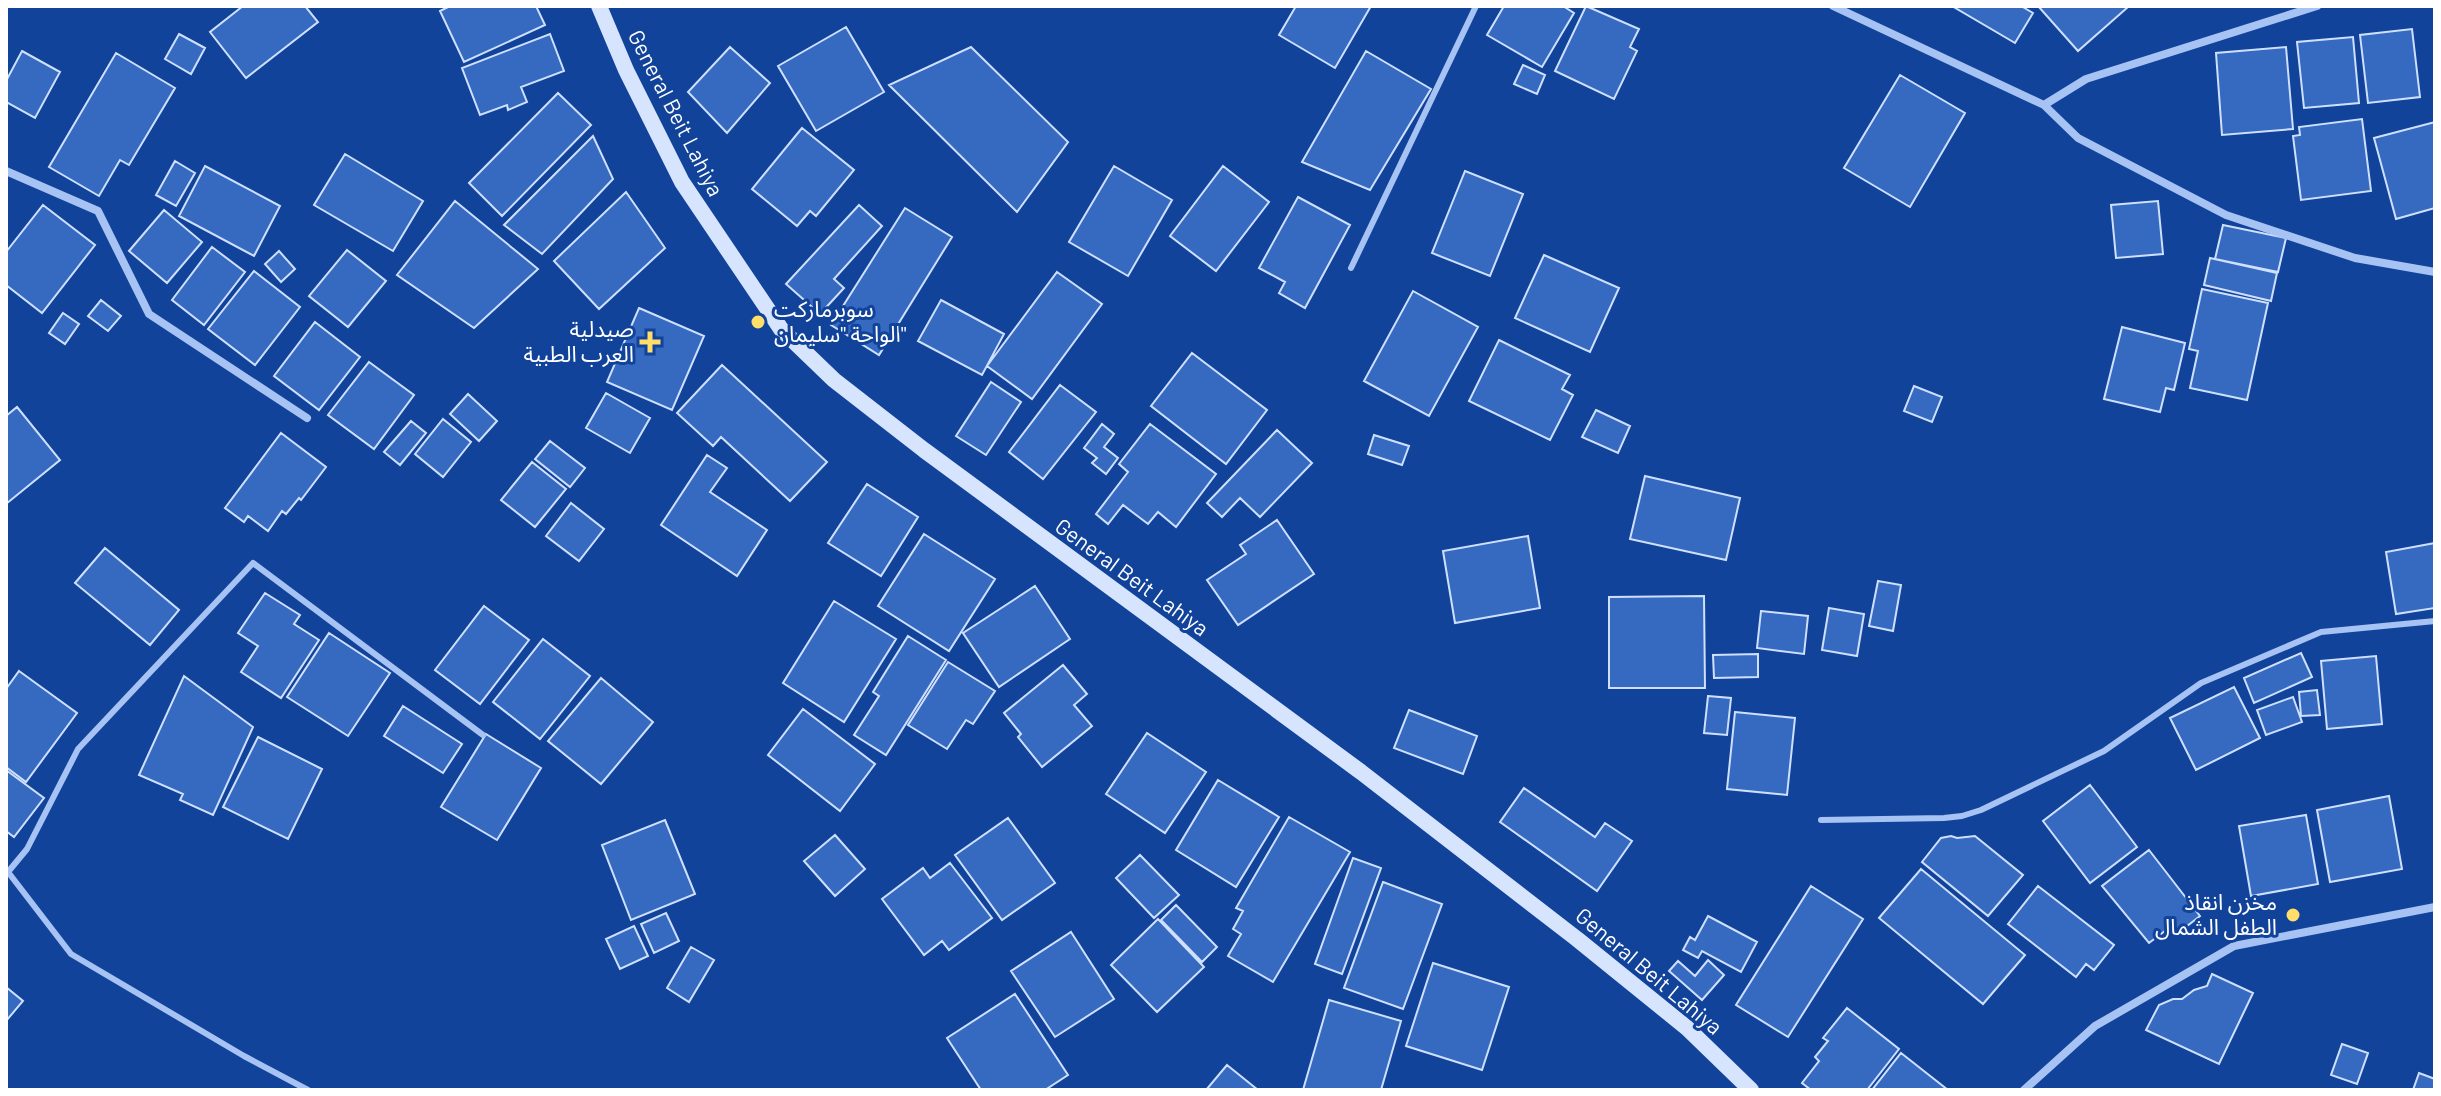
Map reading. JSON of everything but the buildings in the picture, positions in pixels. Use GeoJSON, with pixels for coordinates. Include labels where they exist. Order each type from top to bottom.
{"type":"FeatureCollection","features":[{"type":"Feature","properties":{"kind":"main road","name":"General Beit Lahiya"},"geometry":{"type":"LineString","coordinates":[[599,6],[626,70],[682,182],[781,329],[834,380],[936,460],[1361,772],[1577,939],[1687,1028],[1751,1090]]}},
{"type":"Feature","properties":{"kind":"street"},"geometry":{"type":"LineString","coordinates":[[1833,6],[2044,105],[2078,138],[2226,215],[2355,258],[2435,272]]}},
{"type":"Feature","properties":{"kind":"street"},"geometry":{"type":"LineString","coordinates":[[2044,105],[2086,79],[2317,6]]}},
{"type":"Feature","properties":{"kind":"street"},"geometry":{"type":"LineString","coordinates":[[6,171],[98,211],[149,314],[307,418]]}},
{"type":"Feature","properties":{"kind":"street"},"geometry":{"type":"LineString","coordinates":[[2024,1090],[2095,1026],[2234,946],[2435,907]]}},
{"type":"Feature","properties":{"kind":"lane"},"geometry":{"type":"LineString","coordinates":[[1351,268],[1476,6]]}},
{"type":"Feature","properties":{"kind":"lane"},"geometry":{"type":"LineString","coordinates":[[308,1090],[71,954],[7,871],[27,849],[78,749],[253,563],[483,735]]}},
{"type":"Feature","properties":{"kind":"lane"},"geometry":{"type":"LineString","coordinates":[[1821,820],[1962,816],[2104,751],[2201,683],[2321,632],[2435,621]]}},
{"type":"Feature","properties":{"kind":"place","name":"سوبرماركت الواحة \"سليمان\""},"geometry":{"type":"Point","coordinates":[758,322]}},
{"type":"Feature","properties":{"kind":"place","name":"صيدلية العرب الطبية"},"geometry":{"type":"Point","coordinates":[650,342]}},
{"type":"Feature","properties":{"kind":"place","name":"مخزن انقاذ الطفل الشمال"},"geometry":{"type":"Point","coordinates":[2293,915]}}]}
